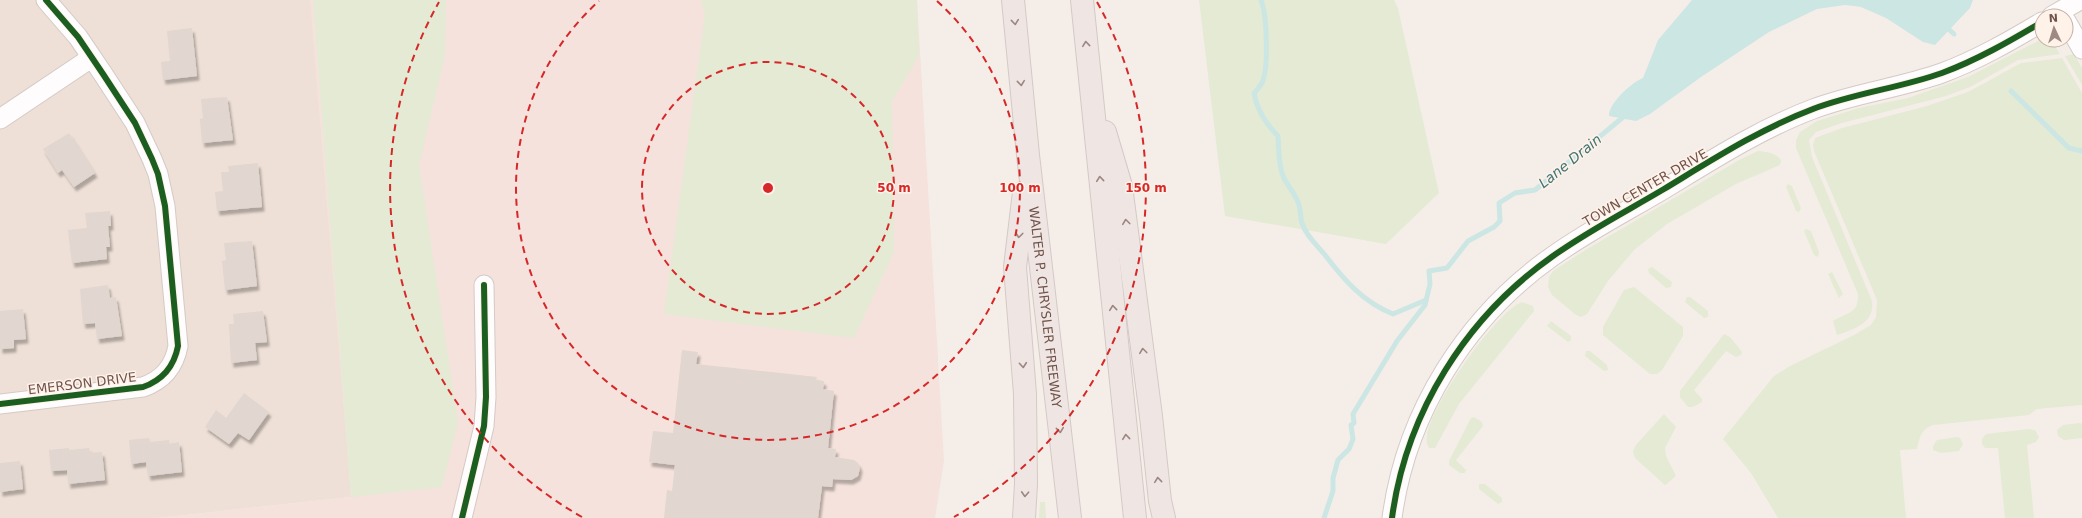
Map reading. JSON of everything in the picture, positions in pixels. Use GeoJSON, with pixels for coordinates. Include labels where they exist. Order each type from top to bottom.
{"type":"FeatureCollection","features":[{"type":"Feature","properties":{"kind":"highway","name":"WALTER P. CHRYSLER FREEWAY"},"geometry":{"type":"LineString","coordinates":[[1013,0],[1028,155],[1070,518]]}},
{"type":"Feature","properties":{"kind":"highway"},"geometry":{"type":"LineString","coordinates":[[1082,0],[1135,518]]}},
{"type":"Feature","properties":{"kind":"highway"},"geometry":{"type":"LineString","coordinates":[[1090,83],[1121,186],[1151,416],[1160,501],[1164,518]]}},
{"type":"Feature","properties":{"kind":"highway"},"geometry":{"type":"LineString","coordinates":[[1024,518],[1026,484],[1025,394],[1015,267],[1028,155]]}},
{"type":"Feature","properties":{"kind":"street","name":"EMERSON DRIVE"},"geometry":{"type":"LineString","coordinates":[[0,404],[143,387],[155,383],[171,368],[176,358],[178,346],[165,206],[156,169],[135,123],[78,37],[46,0]]}},
{"type":"Feature","properties":{"kind":"street"},"geometry":{"type":"LineString","coordinates":[[2067,8],[2080,0]]}},
{"type":"Feature","properties":{"kind":"street","name":"TOWN CENTER DRIVE"},"geometry":{"type":"LineString","coordinates":[[1392,518],[1398,486],[1407,454],[1419,421],[1436,385],[1459,348],[1482,319],[1502,298],[1535,269],[1588,233],[1776,125],[1836,101],[1942,72],[1984,54],[2034,26]]}},
{"type":"Feature","properties":{"kind":"street"},"geometry":{"type":"LineString","coordinates":[[2074,36],[2082,49]]}},
{"type":"Feature","properties":{"kind":"street"},"geometry":{"type":"LineString","coordinates":[[0,119],[91,58]]}},
{"type":"Feature","properties":{"kind":"street"},"geometry":{"type":"LineString","coordinates":[[462,518],[484,426],[486,390],[484,285]]}},
{"type":"Feature","properties":{"kind":"shaded area"},"geometry":{"type":"Polygon","coordinates":[[[0,0],[313,0],[351,497],[158,518],[0,518],[0,0]]]}},
{"type":"Feature","properties":{"kind":"shaded area"},"geometry":{"type":"Polygon","coordinates":[[[310,0],[917,0],[944,461],[935,518],[158,518],[351,497],[310,0]]]}},
{"type":"Feature","properties":{"kind":"green space"},"geometry":{"type":"Polygon","coordinates":[[[313,0],[446,0],[445,55],[419,165],[458,422],[442,487],[351,497],[313,0]]]}},
{"type":"Feature","properties":{"kind":"green space"},"geometry":{"type":"Polygon","coordinates":[[[701,0],[917,0],[919,56],[892,101],[894,252],[854,338],[664,314],[705,14],[701,0]]]}},
{"type":"Feature","properties":{"kind":"green space"},"geometry":{"type":"Polygon","coordinates":[[[1199,0],[1394,0],[1398,8],[1439,193],[1386,244],[1225,216],[1199,0]]]}},
{"type":"Feature","properties":{"kind":"green space"},"geometry":{"type":"Polygon","coordinates":[[[2034,43],[2034,48],[2056,48],[2060,54],[2018,60],[1970,87],[1946,96],[1842,123],[1816,132],[1809,140],[1812,157],[1872,301],[1872,309],[1867,320],[1857,327],[1837,335],[1833,321],[1854,309],[1858,301],[1858,294],[1796,148],[1796,140],[1800,132],[1817,121],[1859,108],[1908,98],[1968,77],[2034,43]]]}},
{"type":"Feature","properties":{"kind":"green space"},"geometry":{"type":"Polygon","coordinates":[[[2074,54],[2082,68],[2082,85],[2065,56],[2074,54]]]}},
{"type":"Feature","properties":{"kind":"green space"},"geometry":{"type":"Polygon","coordinates":[[[2062,58],[2082,93],[2082,405],[2037,409],[2029,415],[1933,425],[1925,429],[1921,434],[1917,449],[1900,450],[1906,518],[1778,518],[1751,473],[1723,439],[1774,376],[1790,366],[1854,335],[1871,325],[1876,317],[1877,300],[1814,151],[1813,145],[1815,138],[1842,128],[1927,106],[1968,92],[2021,63],[2062,58]]]}},
{"type":"Feature","properties":{"kind":"green space"},"geometry":{"type":"Polygon","coordinates":[[[1758,151],[1776,155],[1781,160],[1780,165],[1736,184],[1667,224],[1634,250],[1608,281],[1587,314],[1581,317],[1576,315],[1552,295],[1548,287],[1549,277],[1553,271],[1587,249],[1741,159],[1758,151]]]}},
{"type":"Feature","properties":{"kind":"green space"},"geometry":{"type":"Polygon","coordinates":[[[1788,184],[1792,186],[1801,208],[1799,212],[1796,211],[1786,187],[1788,184]]]}},
{"type":"Feature","properties":{"kind":"green space"},"geometry":{"type":"Polygon","coordinates":[[[1806,229],[1811,231],[1819,252],[1818,257],[1814,255],[1804,231],[1806,229]]]}},
{"type":"Feature","properties":{"kind":"green space"},"geometry":{"type":"Polygon","coordinates":[[[1652,267],[1672,282],[1671,287],[1666,288],[1649,273],[1648,269],[1652,267]]]}},
{"type":"Feature","properties":{"kind":"green space"},"geometry":{"type":"Polygon","coordinates":[[[1832,272],[1843,294],[1839,298],[1828,274],[1832,272]]]}},
{"type":"Feature","properties":{"kind":"green space"},"geometry":{"type":"Polygon","coordinates":[[[1634,287],[1683,327],[1683,336],[1662,370],[1657,374],[1650,374],[1603,335],[1603,327],[1624,290],[1634,287]]]}},
{"type":"Feature","properties":{"kind":"green space"},"geometry":{"type":"Polygon","coordinates":[[[1687,297],[1690,297],[1708,311],[1708,317],[1704,318],[1685,302],[1687,297]]]}},
{"type":"Feature","properties":{"kind":"green space"},"geometry":{"type":"Polygon","coordinates":[[[1522,302],[1533,306],[1534,311],[1459,404],[1435,448],[1429,448],[1427,438],[1431,422],[1451,383],[1496,323],[1510,309],[1522,302]]]}},
{"type":"Feature","properties":{"kind":"green space"},"geometry":{"type":"Polygon","coordinates":[[[1551,321],[1571,336],[1571,340],[1568,342],[1547,326],[1551,321]]]}},
{"type":"Feature","properties":{"kind":"green space"},"geometry":{"type":"Polygon","coordinates":[[[1724,334],[1730,337],[1742,352],[1741,355],[1736,357],[1726,351],[1694,390],[1702,399],[1702,402],[1693,407],[1688,407],[1680,397],[1680,391],[1724,334]]]}},
{"type":"Feature","properties":{"kind":"green space"},"geometry":{"type":"Polygon","coordinates":[[[1586,351],[1590,351],[1607,365],[1608,370],[1604,371],[1585,356],[1586,351]]]}},
{"type":"Feature","properties":{"kind":"green space"},"geometry":{"type":"Polygon","coordinates":[[[1664,414],[1676,427],[1665,448],[1666,456],[1676,476],[1665,485],[1635,458],[1633,451],[1636,445],[1664,414]]]}},
{"type":"Feature","properties":{"kind":"green space"},"geometry":{"type":"Polygon","coordinates":[[[1474,417],[1482,422],[1483,426],[1456,460],[1466,470],[1465,473],[1460,473],[1449,465],[1449,461],[1471,418],[1474,417]]]}},
{"type":"Feature","properties":{"kind":"green space"},"geometry":{"type":"Polygon","coordinates":[[[2082,424],[2082,438],[2064,440],[2058,436],[2057,430],[2063,425],[2082,424]]]}},
{"type":"Feature","properties":{"kind":"green space"},"geometry":{"type":"Polygon","coordinates":[[[2029,429],[2035,430],[2039,437],[2036,442],[2027,445],[2034,518],[2005,518],[1998,448],[1985,448],[1982,444],[1982,439],[1986,434],[2029,429]]]}},
{"type":"Feature","properties":{"kind":"green space"},"geometry":{"type":"Polygon","coordinates":[[[1957,437],[1960,438],[1963,444],[1959,451],[1941,453],[1933,450],[1933,446],[1937,440],[1957,437]]]}},
{"type":"Feature","properties":{"kind":"green space"},"geometry":{"type":"Polygon","coordinates":[[[1479,484],[1485,484],[1502,498],[1502,502],[1498,504],[1479,489],[1479,484]]]}},
{"type":"Feature","properties":{"kind":"green space"},"geometry":{"type":"Polygon","coordinates":[[[1040,502],[1045,502],[1046,518],[1039,518],[1040,502]]]}},
{"type":"Feature","properties":{"kind":"water"},"geometry":{"type":"Polygon","coordinates":[[[1692,0],[1973,0],[1970,8],[1935,45],[1923,42],[1886,18],[1861,7],[1845,5],[1817,9],[1769,32],[1701,77],[1650,114],[1636,121],[1609,116],[1612,106],[1616,100],[1633,84],[1643,78],[1658,40],[1692,0]]]}},
{"type":"Feature","properties":{"kind":"building"},"geometry":{"type":"Polygon","coordinates":[[[192,28],[197,76],[163,80],[161,62],[170,61],[167,31],[192,28]]]}},
{"type":"Feature","properties":{"kind":"building"},"geometry":{"type":"Polygon","coordinates":[[[227,97],[233,140],[202,143],[200,119],[203,118],[201,99],[227,97]]]}},
{"type":"Feature","properties":{"kind":"building"},"geometry":{"type":"Polygon","coordinates":[[[69,133],[95,173],[74,187],[62,170],[58,173],[43,149],[69,133]]]}},
{"type":"Feature","properties":{"kind":"building"},"geometry":{"type":"Polygon","coordinates":[[[258,163],[262,207],[217,211],[215,192],[223,191],[221,172],[229,172],[228,166],[258,163]]]}},
{"type":"Feature","properties":{"kind":"building"},"geometry":{"type":"Polygon","coordinates":[[[110,211],[111,226],[108,226],[110,247],[106,247],[107,259],[72,263],[68,230],[87,228],[85,213],[110,211]]]}},
{"type":"Feature","properties":{"kind":"building"},"geometry":{"type":"Polygon","coordinates":[[[252,241],[257,286],[225,290],[222,261],[226,260],[224,243],[252,241]]]}},
{"type":"Feature","properties":{"kind":"building"},"geometry":{"type":"Polygon","coordinates":[[[108,285],[110,298],[116,297],[122,336],[97,339],[95,323],[83,324],[80,289],[108,285]]]}},
{"type":"Feature","properties":{"kind":"building"},"geometry":{"type":"Polygon","coordinates":[[[23,309],[26,339],[14,340],[14,348],[0,349],[0,311],[23,309]]]}},
{"type":"Feature","properties":{"kind":"building"},"geometry":{"type":"Polygon","coordinates":[[[263,311],[267,342],[255,343],[257,360],[231,363],[229,324],[234,324],[233,314],[263,311]]]}},
{"type":"Feature","properties":{"kind":"building"},"geometry":{"type":"Polygon","coordinates":[[[682,350],[698,352],[696,364],[817,377],[816,380],[824,381],[823,389],[834,391],[828,448],[836,449],[835,457],[854,460],[858,463],[860,468],[858,476],[851,480],[833,479],[832,487],[822,486],[818,518],[664,518],[667,490],[672,491],[675,465],[649,462],[653,431],[673,433],[682,350]]]}},
{"type":"Feature","properties":{"kind":"building"},"geometry":{"type":"Polygon","coordinates":[[[244,393],[269,412],[249,440],[238,433],[229,444],[205,427],[216,410],[226,418],[244,393]]]}},
{"type":"Feature","properties":{"kind":"building"},"geometry":{"type":"Polygon","coordinates":[[[149,438],[150,442],[169,440],[169,444],[179,442],[182,472],[148,476],[146,462],[131,464],[129,440],[149,438]]]}},
{"type":"Feature","properties":{"kind":"building"},"geometry":{"type":"Polygon","coordinates":[[[69,448],[69,450],[89,448],[90,453],[102,452],[105,480],[68,484],[67,470],[51,471],[49,450],[69,448]]]}},
{"type":"Feature","properties":{"kind":"building"},"geometry":{"type":"Polygon","coordinates":[[[20,461],[23,489],[0,492],[0,463],[20,461]]]}},
{"type":"Feature","properties":{"kind":"waterway","name":"Lane Drain"},"geometry":{"type":"LineString","coordinates":[[1261,0],[1266,29],[1266,66],[1262,83],[1254,93],[1255,100],[1263,117],[1278,136],[1281,171],[1298,201],[1301,221],[1306,232],[1339,273],[1363,297],[1382,309],[1393,314],[1426,300]]}},
{"type":"Feature","properties":{"kind":"waterway","name":"Lane Drain"},"geometry":{"type":"LineString","coordinates":[[1944,25],[1954,34]]}},
{"type":"Feature","properties":{"kind":"waterway","name":"Lane Drain"},"geometry":{"type":"LineString","coordinates":[[2011,91],[2069,148],[2082,151]]}},
{"type":"Feature","properties":{"kind":"waterway","name":"Lane Drain"},"geometry":{"type":"LineString","coordinates":[[1324,518],[1333,491],[1333,478],[1338,460],[1349,449],[1353,439],[1351,425],[1354,423],[1353,414],[1397,341],[1425,305],[1430,284],[1429,271],[1447,268],[1468,241],[1494,227],[1500,221],[1499,203],[1515,193],[1535,190],[1627,114]]}},
{"type":"Feature","properties":{"kind":"cycle path"},"geometry":{"type":"LineString","coordinates":[[0,404],[143,387],[156,381],[166,372],[174,360],[178,346],[165,206],[158,174],[135,123],[78,37],[46,0]]}},
{"type":"Feature","properties":{"kind":"cycle path"},"geometry":{"type":"LineString","coordinates":[[1392,518],[1399,479],[1411,441],[1426,405],[1445,370],[1468,338],[1493,308],[1522,280],[1553,256],[1594,230],[1755,135],[1793,117],[1829,103],[1910,83],[1955,68],[2006,43],[2034,27]]}},
{"type":"Feature","properties":{"kind":"cycle path"},"geometry":{"type":"LineString","coordinates":[[462,518],[484,426],[486,397],[484,285]]}}]}
